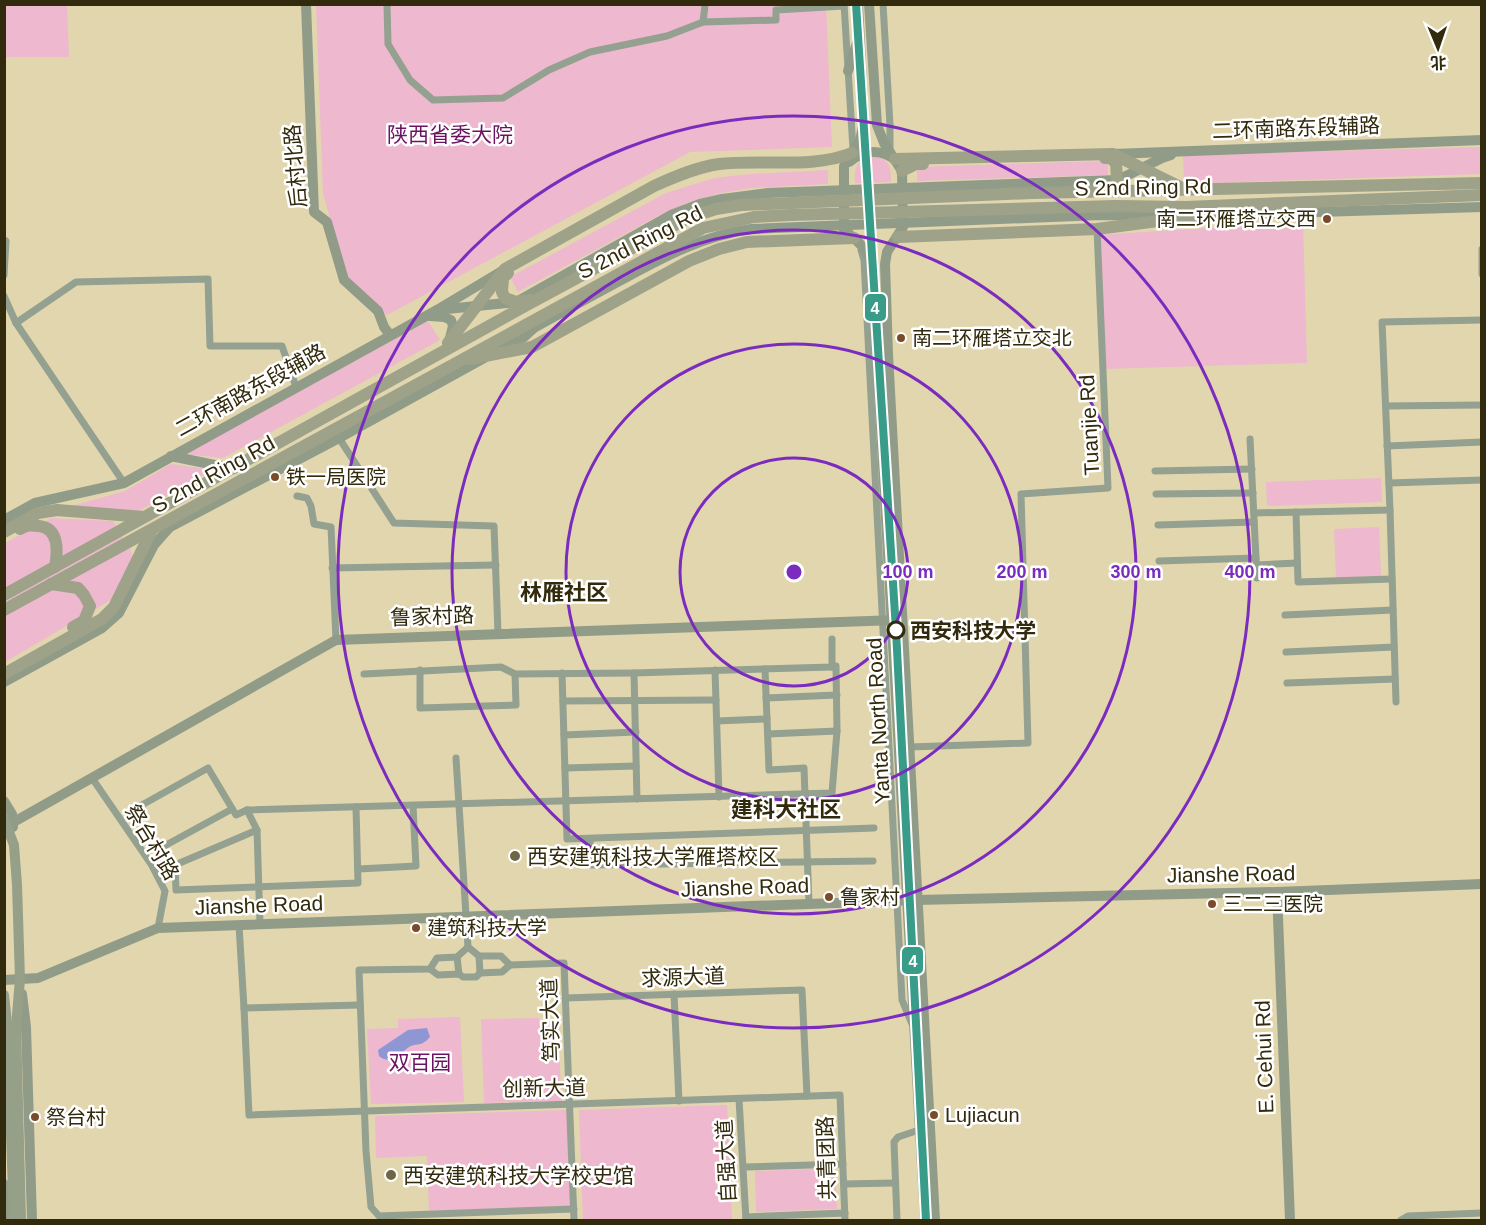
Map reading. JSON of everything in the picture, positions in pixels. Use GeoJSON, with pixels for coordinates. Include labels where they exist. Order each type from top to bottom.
{"type":"FeatureCollection","features":[{"type":"Feature","properties":{"kind":"highway"},"geometry":{"type":"LineString","coordinates":[[448,342],[505,269],[654,186],[677,176],[718,164],[829,160],[852,153]]}},
{"type":"Feature","properties":{"kind":"highway"},"geometry":{"type":"LineString","coordinates":[[896,160],[1113,154],[1188,191]]}},
{"type":"Feature","properties":{"kind":"highway"},"geometry":{"type":"LineString","coordinates":[[896,160],[916,164],[1110,158],[1116,163],[1117,180]]}},
{"type":"Feature","properties":{"kind":"highway"},"geometry":{"type":"LineString","coordinates":[[522,301],[505,297],[502,292],[503,278],[507,273],[666,188],[697,177],[733,169],[844,166]]}},
{"type":"Feature","properties":{"kind":"highway","name":"S 2nd Ring Rd"},"geometry":{"type":"LineString","coordinates":[[4,595],[541,297],[688,218],[716,209],[741,205],[1032,194],[1482,183]]}},
{"type":"Feature","properties":{"kind":"highway","name":"S 2nd Ring Rd"},"geometry":{"type":"LineString","coordinates":[[4,610],[151,532],[457,361],[703,228],[754,218],[1116,206],[1186,207],[1482,195]]}},
{"type":"Feature","properties":{"kind":"highway"},"geometry":{"type":"LineString","coordinates":[[898,237],[1097,230],[1196,216]]}},
{"type":"Feature","properties":{"kind":"highway"},"geometry":{"type":"LineString","coordinates":[[526,324],[523,328],[524,337],[532,341],[678,259],[705,248],[743,238],[831,234],[852,237]]}},
{"type":"Feature","properties":{"kind":"highway"},"geometry":{"type":"LineString","coordinates":[[457,361],[532,348],[689,261],[719,249],[747,242],[852,237]]}},
{"type":"Feature","properties":{"kind":"highway"},"geometry":{"type":"LineString","coordinates":[[416,366],[428,354],[522,301],[541,297]]}},
{"type":"Feature","properties":{"kind":"highway"},"geometry":{"type":"LineString","coordinates":[[4,532],[38,513],[57,510],[145,517]]}},
{"type":"Feature","properties":{"kind":"highway"},"geometry":{"type":"LineString","coordinates":[[4,538],[28,524],[44,526],[54,535],[57,553],[56,567]]}},
{"type":"Feature","properties":{"kind":"highway"},"geometry":{"type":"LineString","coordinates":[[4,674],[102,619],[114,607],[151,532]]}},
{"type":"Feature","properties":{"kind":"highway"},"geometry":{"type":"LineString","coordinates":[[4,664],[84,621],[90,606],[78,588],[51,584]]}},
{"type":"Feature","properties":{"kind":"main road","name":"后村北路"},"geometry":{"type":"LineString","coordinates":[[306,4],[315,212],[327,222],[344,280],[378,311],[390,335]]}},
{"type":"Feature","properties":{"kind":"main road"},"geometry":{"type":"LineString","coordinates":[[852,237],[844,166],[860,140],[864,122],[858,4]]}},
{"type":"Feature","properties":{"kind":"main road"},"geometry":{"type":"LineString","coordinates":[[869,4],[874,110],[884,143],[896,160]]}},
{"type":"Feature","properties":{"kind":"main road"},"geometry":{"type":"LineString","coordinates":[[848,71],[859,37]]}},
{"type":"Feature","properties":{"kind":"main road","name":"二环南路东段辅路"},"geometry":{"type":"LineString","coordinates":[[1113,154],[1482,140]]}},
{"type":"Feature","properties":{"kind":"main road"},"geometry":{"type":"LineString","coordinates":[[844,166],[856,157],[873,151],[885,153],[896,160]]}},
{"type":"Feature","properties":{"kind":"main road"},"geometry":{"type":"LineString","coordinates":[[1095,193],[1140,168],[1185,151]]}},
{"type":"Feature","properties":{"kind":"main road","name":"Yanta North Road"},"geometry":{"type":"LineString","coordinates":[[896,160],[903,227],[887,252],[885,264],[892,620],[910,747],[906,900],[935,1221]]}},
{"type":"Feature","properties":{"kind":"main road"},"geometry":{"type":"LineString","coordinates":[[437,310],[522,301],[656,223],[700,204],[746,194],[1117,180]]}},
{"type":"Feature","properties":{"kind":"main road"},"geometry":{"type":"LineString","coordinates":[[170,527],[524,337],[534,328],[672,252],[701,240],[734,231],[1101,215],[1196,216],[1482,207]]}},
{"type":"Feature","properties":{"kind":"main road","name":"Yanta North Road"},"geometry":{"type":"LineString","coordinates":[[852,237],[870,257],[872,267],[925,1221]]}},
{"type":"Feature","properties":{"kind":"main road","name":"二环南路东段辅路"},"geometry":{"type":"LineString","coordinates":[[4,520],[35,503],[124,483],[437,310],[505,269]]}},
{"type":"Feature","properties":{"kind":"main road"},"geometry":{"type":"LineString","coordinates":[[425,316],[436,315],[451,320],[453,326],[448,342]]}},
{"type":"Feature","properties":{"kind":"main road"},"geometry":{"type":"LineString","coordinates":[[488,356],[526,324]]}},
{"type":"Feature","properties":{"kind":"main road"},"geometry":{"type":"LineString","coordinates":[[171,456],[234,469]]}},
{"type":"Feature","properties":{"kind":"main road"},"geometry":{"type":"LineString","coordinates":[[4,681],[102,628],[118,614],[154,545],[183,513]]}},
{"type":"Feature","properties":{"kind":"main road","name":"鲁家村路"},"geometry":{"type":"LineString","coordinates":[[8,821],[92,778],[336,640],[892,620]]}},
{"type":"Feature","properties":{"kind":"main road"},"geometry":{"type":"LineString","coordinates":[[4,801],[12,814],[8,821],[14,845],[20,979],[26,1027],[32,1221]]}},
{"type":"Feature","properties":{"kind":"main road","name":"Jianshe Road"},"geometry":{"type":"LineString","coordinates":[[4,980],[38,978],[158,928],[906,900],[1277,892],[1482,884]]}},
{"type":"Feature","properties":{"kind":"main road","name":"E. Cehui Rd"},"geometry":{"type":"LineString","coordinates":[[1277,892],[1290,1221]]}},
{"type":"Feature","properties":{"kind":"main road"},"geometry":{"type":"LineString","coordinates":[[20,979],[16,1027],[21,1221]]}},
{"type":"Feature","properties":{"kind":"main road"},"geometry":{"type":"LineString","coordinates":[[4,995],[7,1023],[6,1221]]}},
{"type":"Feature","properties":{"kind":"main road"},"geometry":{"type":"LineString","coordinates":[[4,1184],[14,1221]]}},
{"type":"Feature","properties":{"kind":"street"},"geometry":{"type":"LineString","coordinates":[[387,4],[388,44],[410,80],[433,100],[503,98],[549,70],[590,52],[667,36],[704,22],[776,20],[776,7],[844,5],[852,153]]}},
{"type":"Feature","properties":{"kind":"street"},"geometry":{"type":"LineString","coordinates":[[883,4],[890,125],[896,160]]}},
{"type":"Feature","properties":{"kind":"street"},"geometry":{"type":"LineString","coordinates":[[704,22],[705,5]]}},
{"type":"Feature","properties":{"kind":"street","name":"Tuanjie Rd"},"geometry":{"type":"LineString","coordinates":[[910,747],[1028,743],[1021,494],[1108,488],[1097,230]]}},
{"type":"Feature","properties":{"kind":"street"},"geometry":{"type":"LineString","coordinates":[[4,242],[6,242],[4,274]]}},
{"type":"Feature","properties":{"kind":"street"},"geometry":{"type":"LineString","coordinates":[[1482,249],[1482,274]]}},
{"type":"Feature","properties":{"kind":"street"},"geometry":{"type":"LineString","coordinates":[[16,323],[76,282],[208,279],[210,346],[282,346],[296,387]]}},
{"type":"Feature","properties":{"kind":"street"},"geometry":{"type":"LineString","coordinates":[[4,296],[16,323],[124,483]]}},
{"type":"Feature","properties":{"kind":"street"},"geometry":{"type":"LineString","coordinates":[[1396,702],[1382,322],[1482,320]]}},
{"type":"Feature","properties":{"kind":"street"},"geometry":{"type":"LineString","coordinates":[[1386,406],[1482,405]]}},
{"type":"Feature","properties":{"kind":"street"},"geometry":{"type":"LineString","coordinates":[[339,438],[394,523],[494,526],[498,633]]}},
{"type":"Feature","properties":{"kind":"street"},"geometry":{"type":"LineString","coordinates":[[1250,439],[1257,578]]}},
{"type":"Feature","properties":{"kind":"street"},"geometry":{"type":"LineString","coordinates":[[1387,446],[1482,442]]}},
{"type":"Feature","properties":{"kind":"street"},"geometry":{"type":"LineString","coordinates":[[1155,471],[1252,469]]}},
{"type":"Feature","properties":{"kind":"street"},"geometry":{"type":"LineString","coordinates":[[1389,483],[1482,480]]}},
{"type":"Feature","properties":{"kind":"street"},"geometry":{"type":"LineString","coordinates":[[1156,494],[1253,492]]}},
{"type":"Feature","properties":{"kind":"street"},"geometry":{"type":"LineString","coordinates":[[297,496],[307,498],[314,524],[331,527],[336,640]]}},
{"type":"Feature","properties":{"kind":"street"},"geometry":{"type":"LineString","coordinates":[[1254,513],[1390,510]]}},
{"type":"Feature","properties":{"kind":"street"},"geometry":{"type":"LineString","coordinates":[[1296,512],[1298,582],[1392,579]]}},
{"type":"Feature","properties":{"kind":"street"},"geometry":{"type":"LineString","coordinates":[[1158,525],[1254,522]]}},
{"type":"Feature","properties":{"kind":"street"},"geometry":{"type":"LineString","coordinates":[[1159,561],[1297,563]]}},
{"type":"Feature","properties":{"kind":"street"},"geometry":{"type":"LineString","coordinates":[[332,568],[496,565]]}},
{"type":"Feature","properties":{"kind":"street"},"geometry":{"type":"LineString","coordinates":[[1285,615],[1393,610]]}},
{"type":"Feature","properties":{"kind":"street"},"geometry":{"type":"LineString","coordinates":[[831,639],[832,667]]}},
{"type":"Feature","properties":{"kind":"street"},"geometry":{"type":"LineString","coordinates":[[1286,652],[1394,647]]}},
{"type":"Feature","properties":{"kind":"street"},"geometry":{"type":"LineString","coordinates":[[133,810],[208,768],[236,815],[247,810],[832,793],[837,731],[836,666],[634,673],[515,674],[501,667],[364,674]]}},
{"type":"Feature","properties":{"kind":"street"},"geometry":{"type":"LineString","coordinates":[[765,669],[770,770],[804,768],[809,904]]}},
{"type":"Feature","properties":{"kind":"street"},"geometry":{"type":"LineString","coordinates":[[420,670],[420,708],[516,705],[515,674]]}},
{"type":"Feature","properties":{"kind":"street"},"geometry":{"type":"LineString","coordinates":[[715,670],[719,796]]}},
{"type":"Feature","properties":{"kind":"street"},"geometry":{"type":"LineString","coordinates":[[562,673],[567,839],[874,828]]}},
{"type":"Feature","properties":{"kind":"street"},"geometry":{"type":"LineString","coordinates":[[634,673],[637,799]]}},
{"type":"Feature","properties":{"kind":"street"},"geometry":{"type":"LineString","coordinates":[[1287,683],[1395,679]]}},
{"type":"Feature","properties":{"kind":"street"},"geometry":{"type":"LineString","coordinates":[[766,698],[837,695]]}},
{"type":"Feature","properties":{"kind":"street"},"geometry":{"type":"LineString","coordinates":[[563,701],[716,700]]}},
{"type":"Feature","properties":{"kind":"street"},"geometry":{"type":"LineString","coordinates":[[717,721],[767,719]]}},
{"type":"Feature","properties":{"kind":"street"},"geometry":{"type":"LineString","coordinates":[[768,734],[837,731]]}},
{"type":"Feature","properties":{"kind":"street"},"geometry":{"type":"LineString","coordinates":[[564,735],[636,732]]}},
{"type":"Feature","properties":{"kind":"street"},"geometry":{"type":"LineString","coordinates":[[456,758],[468,947],[479,956],[501,956],[510,965],[502,972],[480,974],[476,977],[463,977],[459,974],[438,975],[430,969],[359,970],[366,1151],[371,1207],[379,1216],[574,1209]]}},
{"type":"Feature","properties":{"kind":"street"},"geometry":{"type":"LineString","coordinates":[[565,768],[636,766]]}},
{"type":"Feature","properties":{"kind":"street","name":"祭台村路"},"geometry":{"type":"LineString","coordinates":[[92,778],[151,864],[165,891],[158,928]]}},
{"type":"Feature","properties":{"kind":"street"},"geometry":{"type":"LineString","coordinates":[[358,869],[416,866],[413,806]]}},
{"type":"Feature","properties":{"kind":"street"},"geometry":{"type":"LineString","coordinates":[[257,830],[175,865],[176,890],[358,883],[356,807]]}},
{"type":"Feature","properties":{"kind":"street"},"geometry":{"type":"LineString","coordinates":[[157,850],[232,809]]}},
{"type":"Feature","properties":{"kind":"street"},"geometry":{"type":"LineString","coordinates":[[247,810],[257,830],[260,924]]}},
{"type":"Feature","properties":{"kind":"street"},"geometry":{"type":"LineString","coordinates":[[590,838],[591,865],[873,861]]}},
{"type":"Feature","properties":{"kind":"street"},"geometry":{"type":"LineString","coordinates":[[239,925],[244,1008],[360,1005]]}},
{"type":"Feature","properties":{"kind":"street"},"geometry":{"type":"LineString","coordinates":[[430,969],[437,958],[458,957],[468,947]]}},
{"type":"Feature","properties":{"kind":"street"},"geometry":{"type":"LineString","coordinates":[[479,956],[480,974]]}},
{"type":"Feature","properties":{"kind":"street"},"geometry":{"type":"LineString","coordinates":[[458,957],[459,974]]}},
{"type":"Feature","properties":{"kind":"street","name":"笃实大道"},"geometry":{"type":"LineString","coordinates":[[510,965],[564,963],[574,1221]]}},
{"type":"Feature","properties":{"kind":"street","name":"求源大道"},"geometry":{"type":"LineString","coordinates":[[566,998],[802,990],[807,1096]]}},
{"type":"Feature","properties":{"kind":"street"},"geometry":{"type":"LineString","coordinates":[[674,994],[679,1101]]}},
{"type":"Feature","properties":{"kind":"street","name":"创新大道"},"geometry":{"type":"LineString","coordinates":[[244,1008],[249,1115],[366,1109],[840,1095]]}},
{"type":"Feature","properties":{"kind":"street","name":"共青团路"},"geometry":{"type":"LineString","coordinates":[[840,1095],[845,1217]]}},
{"type":"Feature","properties":{"kind":"street","name":"自强大道"},"geometry":{"type":"LineString","coordinates":[[739,1099],[746,1219]]}},
{"type":"Feature","properties":{"kind":"street"},"geometry":{"type":"LineString","coordinates":[[897,1221],[894,1142],[898,1137],[919,1130]]}},
{"type":"Feature","properties":{"kind":"street"},"geometry":{"type":"LineString","coordinates":[[744,1167],[843,1164]]}},
{"type":"Feature","properties":{"kind":"street"},"geometry":{"type":"LineString","coordinates":[[844,1184],[894,1183]]}},
{"type":"Feature","properties":{"kind":"street"},"geometry":{"type":"LineString","coordinates":[[1401,1221],[1408,1216],[1482,1214]]}},
{"type":"Feature","properties":{"kind":"street"},"geometry":{"type":"LineString","coordinates":[[746,1219],[845,1217]]}},
{"type":"Feature","properties":{"kind":"green space"},"geometry":{"type":"Polygon","coordinates":[[[4,5],[67,5],[69,57],[5,57],[4,5]]]}},
{"type":"Feature","properties":{"kind":"green space","name":"陕西省委大院"},"geometry":{"type":"Polygon","coordinates":[[[316,5],[826,5],[832,147],[690,152],[387,315],[347,280],[323,193],[316,5]]]}},
{"type":"Feature","properties":{"kind":"green space"},"geometry":{"type":"Polygon","coordinates":[[[1481,147],[1481,174],[1184,184],[1183,155],[1481,147]]]}},
{"type":"Feature","properties":{"kind":"green space"},"geometry":{"type":"Polygon","coordinates":[[[869,156],[880,158],[887,163],[891,182],[855,183],[856,167],[869,156]]]}},
{"type":"Feature","properties":{"kind":"green space"},"geometry":{"type":"Polygon","coordinates":[[[1105,161],[1108,163],[1108,175],[917,181],[917,167],[1105,161]]]}},
{"type":"Feature","properties":{"kind":"green space"},"geometry":{"type":"Polygon","coordinates":[[[828,170],[828,184],[752,188],[721,193],[689,202],[656,217],[518,292],[510,277],[666,193],[714,178],[828,170]]]}},
{"type":"Feature","properties":{"kind":"green space"},"geometry":{"type":"Polygon","coordinates":[[[1303,222],[1307,363],[1103,369],[1096,235],[1303,222]]]}},
{"type":"Feature","properties":{"kind":"green space"},"geometry":{"type":"Polygon","coordinates":[[[428,321],[440,340],[223,458],[185,454],[428,321]]]}},
{"type":"Feature","properties":{"kind":"green space"},"geometry":{"type":"Polygon","coordinates":[[[171,464],[212,470],[137,512],[68,507],[125,491],[171,464]]]}},
{"type":"Feature","properties":{"kind":"green space"},"geometry":{"type":"Polygon","coordinates":[[[1381,478],[1382,502],[1267,506],[1266,482],[1381,478]]]}},
{"type":"Feature","properties":{"kind":"green space"},"geometry":{"type":"Polygon","coordinates":[[[51,518],[113,521],[133,558],[111,600],[5,662],[5,543],[51,518]]]}},
{"type":"Feature","properties":{"kind":"green space"},"geometry":{"type":"Polygon","coordinates":[[[1379,527],[1381,576],[1336,578],[1334,529],[1379,527]]]}},
{"type":"Feature","properties":{"kind":"green space","name":"双百园"},"geometry":{"type":"Polygon","coordinates":[[[460,1017],[464,1102],[371,1104],[367,1029],[398,1028],[398,1019],[460,1017]]]}},
{"type":"Feature","properties":{"kind":"green space"},"geometry":{"type":"Polygon","coordinates":[[[539,1018],[539,1026],[559,1026],[561,1101],[484,1103],[481,1019],[539,1018]]]}},
{"type":"Feature","properties":{"kind":"green space"},"geometry":{"type":"Polygon","coordinates":[[[727,1105],[732,1220],[583,1220],[579,1110],[727,1105]]]}},
{"type":"Feature","properties":{"kind":"green space"},"geometry":{"type":"Polygon","coordinates":[[[567,1110],[571,1206],[429,1211],[427,1156],[376,1158],[375,1116],[567,1110]]]}},
{"type":"Feature","properties":{"kind":"green space"},"geometry":{"type":"Polygon","coordinates":[[[835,1168],[837,1209],[756,1212],[755,1171],[835,1168]]]}},
{"type":"Feature","properties":{"kind":"water"},"geometry":{"type":"Polygon","coordinates":[[[427,1028],[430,1037],[421,1044],[409,1047],[391,1059],[383,1059],[379,1056],[378,1050],[408,1030],[427,1028]]]}},
{"type":"Feature","properties":{"kind":"transit line","name":"4"},"geometry":{"type":"LineString","coordinates":[[856,4],[896,630],[926,1220]]}},
{"type":"Feature","properties":{"kind":"place","name":"南二环雁塔立交西"},"geometry":{"type":"Point","coordinates":[1327,219]}},
{"type":"Feature","properties":{"kind":"place","name":"南二环雁塔立交北"},"geometry":{"type":"Point","coordinates":[901,338]}},
{"type":"Feature","properties":{"kind":"place","name":"铁一局医院"},"geometry":{"type":"Point","coordinates":[275,477]}},
{"type":"Feature","properties":{"kind":"place","name":"西安科技大学"},"geometry":{"type":"Point","coordinates":[896,630]}},
{"type":"Feature","properties":{"kind":"place","name":"西安建筑科技大学雁塔校区"},"geometry":{"type":"Point","coordinates":[515,856]}},
{"type":"Feature","properties":{"kind":"place","name":"鲁家村"},"geometry":{"type":"Point","coordinates":[829,897]}},
{"type":"Feature","properties":{"kind":"place","name":"三二三医院"},"geometry":{"type":"Point","coordinates":[1212,904]}},
{"type":"Feature","properties":{"kind":"place","name":"建筑科技大学"},"geometry":{"type":"Point","coordinates":[416,928]}},
{"type":"Feature","properties":{"kind":"place","name":"Lujiacun"},"geometry":{"type":"Point","coordinates":[934,1115]}},
{"type":"Feature","properties":{"kind":"place","name":"祭台村"},"geometry":{"type":"Point","coordinates":[35,1117]}},
{"type":"Feature","properties":{"kind":"place","name":"西安建筑科技大学校史馆"},"geometry":{"type":"Point","coordinates":[391,1175]}},
{"type":"Feature","properties":{"kind":"district","name":"林雁社区"},"geometry":{"type":"Point","coordinates":[564,592]}},
{"type":"Feature","properties":{"kind":"district","name":"建科大社区"},"geometry":{"type":"Point","coordinates":[786,809]}}]}
